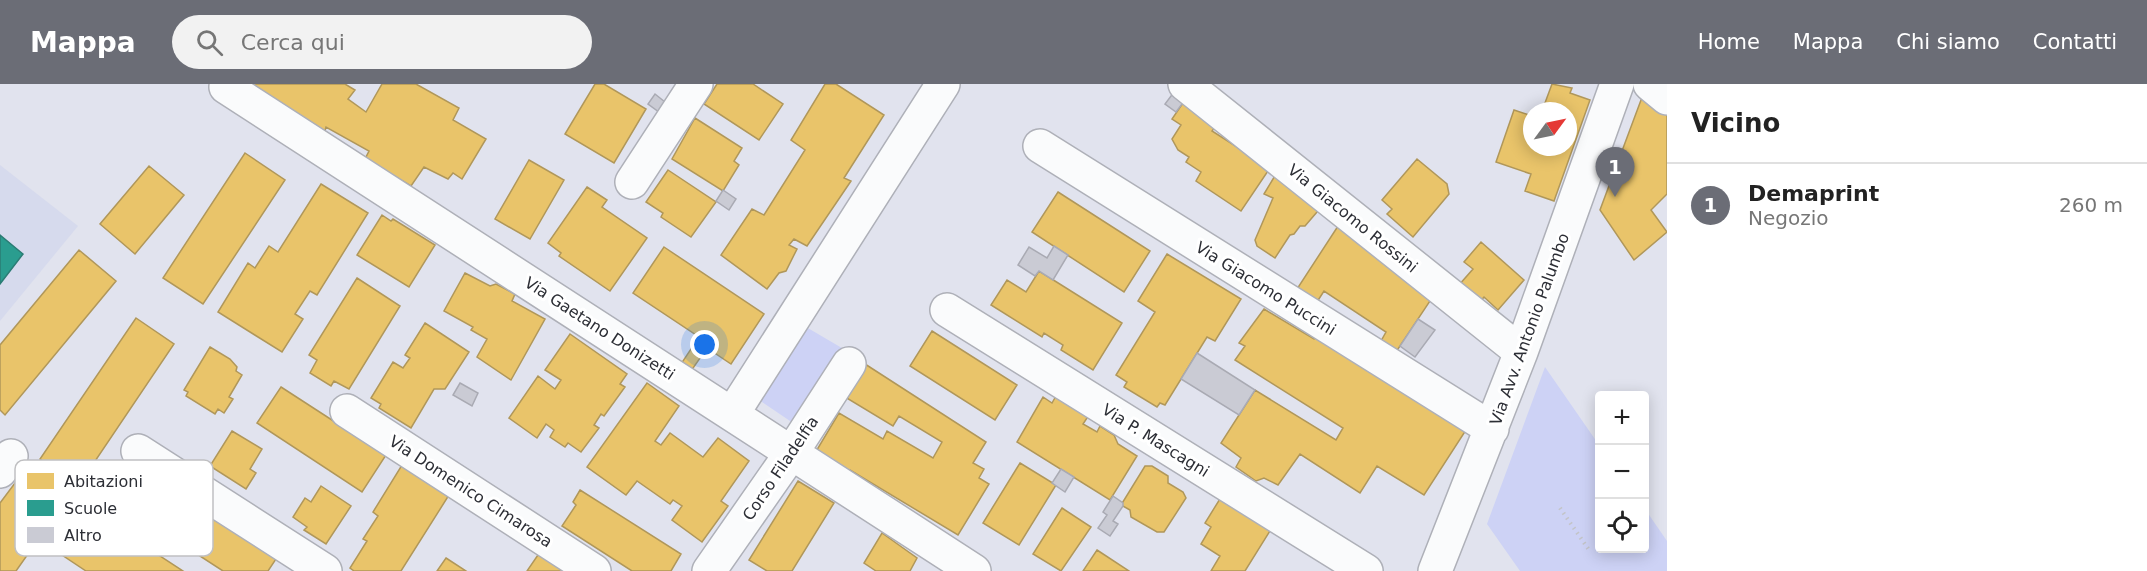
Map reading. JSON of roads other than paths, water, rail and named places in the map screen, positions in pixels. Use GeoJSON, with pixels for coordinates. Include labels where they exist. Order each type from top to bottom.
{"type":"FeatureCollection","features":[{"type":"Feature","properties":{"kind":"street"},"geometry":{"type":"LineString","coordinates":[[632,182],[696,84]]}},
{"type":"Feature","properties":{"kind":"street"},"geometry":{"type":"LineString","coordinates":[[733,414],[944,84]]}},
{"type":"Feature","properties":{"kind":"street","name":"Via Giacomo Rossini"},"geometry":{"type":"LineString","coordinates":[[1185,84],[1521,352]]}},
{"type":"Feature","properties":{"kind":"street","name":"Via Avv. Antonio Palumbo"},"geometry":{"type":"LineString","coordinates":[[1436,570],[1521,352],[1617,84]]}},
{"type":"Feature","properties":{"kind":"street"},"geometry":{"type":"LineString","coordinates":[[1650,84],[1667,98]]}},
{"type":"Feature","properties":{"kind":"street","name":"Via Gaetano Donizetti"},"geometry":{"type":"LineString","coordinates":[[226,87],[974,571]]}},
{"type":"Feature","properties":{"kind":"street","name":"Via Giacomo Puccini"},"geometry":{"type":"LineString","coordinates":[[1040,146],[1492,429]]}},
{"type":"Feature","properties":{"kind":"street","name":"Via P. Mascagni"},"geometry":{"type":"LineString","coordinates":[[947,310],[1366,571]]}},
{"type":"Feature","properties":{"kind":"street","name":"Corso Filadelfia"},"geometry":{"type":"LineString","coordinates":[[709,571],[792,452],[849,364]]}},
{"type":"Feature","properties":{"kind":"street","name":"Via Domenico Cimarosa"},"geometry":{"type":"LineString","coordinates":[[347,411],[594,571]]}},
{"type":"Feature","properties":{"kind":"street"},"geometry":{"type":"LineString","coordinates":[[138,451],[152,460]]}},
{"type":"Feature","properties":{"kind":"street"},"geometry":{"type":"LineString","coordinates":[[213,499],[326,571]]}},
{"type":"Feature","properties":{"kind":"place","name":"Demaprint"},"geometry":{"type":"Point","coordinates":[1615,197]}}]}
